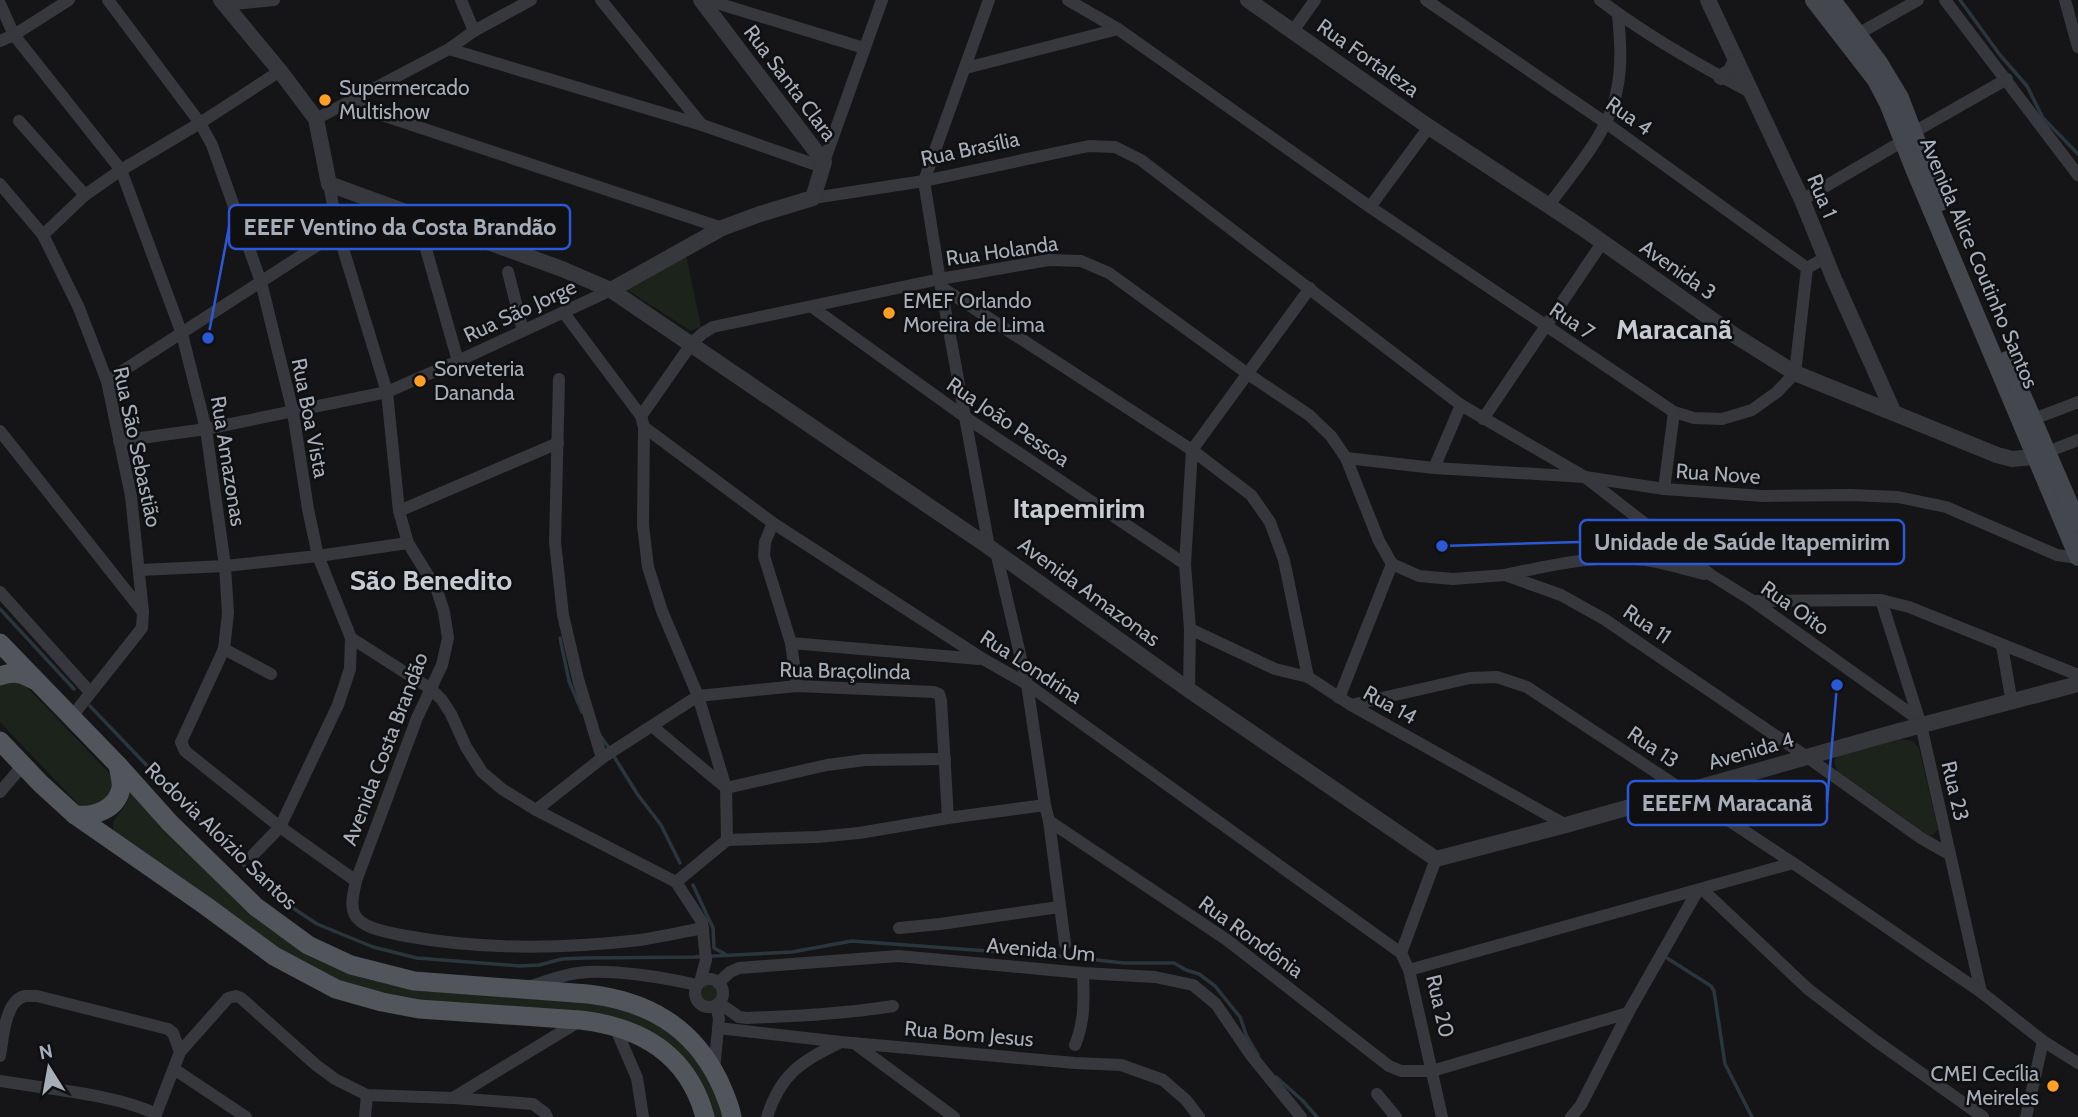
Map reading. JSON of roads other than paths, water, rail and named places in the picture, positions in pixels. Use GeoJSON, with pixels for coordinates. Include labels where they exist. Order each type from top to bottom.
{"type":"FeatureCollection","features":[{"type":"Feature","properties":{"kind":"main road","name":"Avenida Alice Coutinho Santos"},"geometry":{"type":"LineString","coordinates":[[1814,0],[1876,80],[1909,136],[2041,454],[2078,558]]}},
{"type":"Feature","properties":{"kind":"main road"},"geometry":{"type":"LineString","coordinates":[[1832,0],[1879,63],[1900,98],[1909,136],[2034,419],[2041,454],[2078,524]]}},
{"type":"Feature","properties":{"kind":"main road","name":"Rodovia Aloízio Santos"},"geometry":{"type":"LineString","coordinates":[[0,643],[170,823],[256,907],[307,945],[351,965],[414,981],[611,997],[638,1005],[657,1013],[679,1029],[697,1048],[714,1070],[732,1117]]}},
{"type":"Feature","properties":{"kind":"main road"},"geometry":{"type":"LineString","coordinates":[[0,676],[8,673],[22,674],[35,680]]}},
{"type":"Feature","properties":{"kind":"main road"},"geometry":{"type":"LineString","coordinates":[[0,741],[75,815],[206,905],[274,956],[335,989],[419,1009],[580,1020],[615,1027],[648,1039],[674,1060],[695,1089],[705,1117]]}},
{"type":"Feature","properties":{"kind":"main road"},"geometry":{"type":"LineString","coordinates":[[75,815],[96,814],[116,800],[121,788],[118,765]]}},
{"type":"Feature","properties":{"kind":"street"},"geometry":{"type":"LineString","coordinates":[[0,41],[69,0]]}},
{"type":"Feature","properties":{"kind":"street","name":"Rua Boa Vista"},"geometry":{"type":"LineString","coordinates":[[108,0],[200,123],[212,145],[261,282],[292,411],[318,556],[351,638],[350,669],[338,705],[280,827],[253,855]]}},
{"type":"Feature","properties":{"kind":"street"},"geometry":{"type":"LineString","coordinates":[[223,2],[274,0]]}},
{"type":"Feature","properties":{"kind":"street"},"geometry":{"type":"LineString","coordinates":[[461,0],[474,31]]}},
{"type":"Feature","properties":{"kind":"street"},"geometry":{"type":"LineString","coordinates":[[316,119],[449,49],[474,31],[530,0]]}},
{"type":"Feature","properties":{"kind":"street"},"geometry":{"type":"LineString","coordinates":[[601,0],[702,125]]}},
{"type":"Feature","properties":{"kind":"street","name":"Rua Santa Clara"},"geometry":{"type":"LineString","coordinates":[[701,0],[823,165],[813,198]]}},
{"type":"Feature","properties":{"kind":"street"},"geometry":{"type":"LineString","coordinates":[[707,0],[864,48]]}},
{"type":"Feature","properties":{"kind":"street"},"geometry":{"type":"LineString","coordinates":[[449,49],[702,125],[823,165],[882,0]]}},
{"type":"Feature","properties":{"kind":"street"},"geometry":{"type":"LineString","coordinates":[[989,0],[924,181],[965,417],[993,549],[1027,684],[1065,944]]}},
{"type":"Feature","properties":{"kind":"street","name":"Rua 7"},"geometry":{"type":"LineString","coordinates":[[1068,0],[1118,29],[1370,207],[1674,412],[1694,418],[1722,419],[1752,410],[1777,392],[1796,373]]}},
{"type":"Feature","properties":{"kind":"street","name":"Rua Fortaleza"},"geometry":{"type":"LineString","coordinates":[[1248,0],[1429,127]]}},
{"type":"Feature","properties":{"kind":"street"},"geometry":{"type":"LineString","coordinates":[[1293,31],[1315,0]]}},
{"type":"Feature","properties":{"kind":"street","name":"Rua 4"},"geometry":{"type":"LineString","coordinates":[[1426,0],[1606,123],[1807,268]]}},
{"type":"Feature","properties":{"kind":"street"},"geometry":{"type":"LineString","coordinates":[[1600,0],[1618,14],[1752,93]]}},
{"type":"Feature","properties":{"kind":"street","name":"Rua 1"},"geometry":{"type":"LineString","coordinates":[[1708,0],[1802,200],[1893,411]]}},
{"type":"Feature","properties":{"kind":"street"},"geometry":{"type":"LineString","coordinates":[[1858,34],[1918,0]]}},
{"type":"Feature","properties":{"kind":"street"},"geometry":{"type":"LineString","coordinates":[[1945,0],[2078,174]]}},
{"type":"Feature","properties":{"kind":"street"},"geometry":{"type":"LineString","coordinates":[[2065,0],[2078,47]]}},
{"type":"Feature","properties":{"kind":"street","name":"Avenida Costa Brandão"},"geometry":{"type":"LineString","coordinates":[[223,2],[316,119],[338,232],[387,392],[399,511],[408,544],[436,590],[444,612],[448,638],[442,665],[417,718],[356,881],[352,905],[354,914],[360,922],[381,932],[444,943],[526,947],[643,940],[703,928]]}},
{"type":"Feature","properties":{"kind":"street","name":"Rua Amazonas"},"geometry":{"type":"LineString","coordinates":[[0,4],[14,35],[121,170],[182,334],[206,429],[225,566],[228,612],[224,649],[181,747],[280,827],[356,881]]}},
{"type":"Feature","properties":{"kind":"street"},"geometry":{"type":"LineString","coordinates":[[1549,205],[1606,123],[1618,86],[1621,50],[1618,14]]}},
{"type":"Feature","properties":{"kind":"street"},"geometry":{"type":"LineString","coordinates":[[966,68],[1118,29]]}},
{"type":"Feature","properties":{"kind":"street"},"geometry":{"type":"LineString","coordinates":[[1721,77],[1731,71],[1735,62]]}},
{"type":"Feature","properties":{"kind":"street"},"geometry":{"type":"LineString","coordinates":[[43,236],[85,195],[280,71]]}},
{"type":"Feature","properties":{"kind":"street"},"geometry":{"type":"LineString","coordinates":[[1802,200],[2007,79]]}},
{"type":"Feature","properties":{"kind":"street"},"geometry":{"type":"LineString","coordinates":[[346,103],[722,228]]}},
{"type":"Feature","properties":{"kind":"street"},"geometry":{"type":"LineString","coordinates":[[19,121],[85,195]]}},
{"type":"Feature","properties":{"kind":"street"},"geometry":{"type":"LineString","coordinates":[[1370,207],[1429,127]]}},
{"type":"Feature","properties":{"kind":"street","name":"Avenida 3"},"geometry":{"type":"LineString","coordinates":[[1429,127],[1549,205],[1734,335],[1796,373],[1997,455],[2012,459],[2041,454]]}},
{"type":"Feature","properties":{"kind":"street","name":"Rua Brasília"},"geometry":{"type":"LineString","coordinates":[[611,290],[722,228],[813,198],[924,181],[1089,146],[1115,147],[1142,160],[1461,405],[1585,477]]}},
{"type":"Feature","properties":{"kind":"street","name":"Rua São Sebastião"},"geometry":{"type":"LineString","coordinates":[[0,184],[43,236],[83,316],[107,381],[131,496],[143,612]]}},
{"type":"Feature","properties":{"kind":"street","name":"Avenida Amazonas"},"geometry":{"type":"LineString","coordinates":[[329,184],[562,269],[611,290],[993,549],[1189,690],[1436,859]]}},
{"type":"Feature","properties":{"kind":"street"},"geometry":{"type":"LineString","coordinates":[[107,381],[338,232]]}},
{"type":"Feature","properties":{"kind":"street"},"geometry":{"type":"LineString","coordinates":[[424,242],[458,361]]}},
{"type":"Feature","properties":{"kind":"street"},"geometry":{"type":"LineString","coordinates":[[1483,419],[1602,243]]}},
{"type":"Feature","properties":{"kind":"street"},"geometry":{"type":"LineString","coordinates":[[1796,373],[1807,268],[1825,258]]}},
{"type":"Feature","properties":{"kind":"street","name":"Rua Holanda"},"geometry":{"type":"LineString","coordinates":[[692,343],[703,333],[725,324],[1049,260],[1081,261],[1109,273],[1309,415],[1331,436],[1346,458]]}},
{"type":"Feature","properties":{"kind":"street"},"geometry":{"type":"LineString","coordinates":[[508,272],[523,331]]}},
{"type":"Feature","properties":{"kind":"street"},"geometry":{"type":"LineString","coordinates":[[940,283],[1192,450],[1251,495],[1270,522],[1284,560],[1308,677]]}},
{"type":"Feature","properties":{"kind":"street"},"geometry":{"type":"LineString","coordinates":[[1189,690],[1190,629],[1185,564],[1192,450],[1310,289]]}},
{"type":"Feature","properties":{"kind":"street","name":"Rua São Jorge"},"geometry":{"type":"LineString","coordinates":[[119,441],[206,429],[387,392],[611,290]]}},
{"type":"Feature","properties":{"kind":"street","name":"Rua João Pessoa"},"geometry":{"type":"LineString","coordinates":[[812,307],[965,417],[1185,564]]}},
{"type":"Feature","properties":{"kind":"street","name":"Rua Londrina"},"geometry":{"type":"LineString","coordinates":[[564,313],[642,421],[773,523],[1027,684],[1401,953]]}},
{"type":"Feature","properties":{"kind":"street"},"geometry":{"type":"LineString","coordinates":[[692,343],[642,421],[643,526],[648,567],[662,611],[698,696],[726,788],[727,840]]}},
{"type":"Feature","properties":{"kind":"street"},"geometry":{"type":"LineString","coordinates":[[559,379],[555,542],[563,615],[578,679],[602,758]]}},
{"type":"Feature","properties":{"kind":"street"},"geometry":{"type":"LineString","coordinates":[[2034,419],[2078,402]]}},
{"type":"Feature","properties":{"kind":"street"},"geometry":{"type":"LineString","coordinates":[[1434,468],[1461,405]]}},
{"type":"Feature","properties":{"kind":"street"},"geometry":{"type":"LineString","coordinates":[[1664,489],[1674,412]]}},
{"type":"Feature","properties":{"kind":"street"},"geometry":{"type":"LineString","coordinates":[[0,430],[143,612],[142,628],[77,710],[69,716]]}},
{"type":"Feature","properties":{"kind":"street"},"geometry":{"type":"LineString","coordinates":[[2041,454],[2078,440]]}},
{"type":"Feature","properties":{"kind":"street"},"geometry":{"type":"LineString","coordinates":[[399,511],[558,443]]}},
{"type":"Feature","properties":{"kind":"street"},"geometry":{"type":"LineString","coordinates":[[1345,702],[1391,564],[1346,458]]}},
{"type":"Feature","properties":{"kind":"street","name":"Rua Nove"},"geometry":{"type":"LineString","coordinates":[[1346,458],[1434,468],[1585,477],[1664,489],[1763,496],[1898,497],[1946,507],[2057,555],[2078,558]]}},
{"type":"Feature","properties":{"kind":"street","name":"Rua Oito"},"geometry":{"type":"LineString","coordinates":[[1585,477],[1711,575],[1752,601],[1919,722]]}},
{"type":"Feature","properties":{"kind":"street"},"geometry":{"type":"LineString","coordinates":[[773,523],[765,542],[764,555],[791,643],[797,686]]}},
{"type":"Feature","properties":{"kind":"street"},"geometry":{"type":"LineString","coordinates":[[140,570],[225,566],[408,544]]}},
{"type":"Feature","properties":{"kind":"street"},"geometry":{"type":"LineString","coordinates":[[1505,575],[1601,558],[1646,560],[1711,575]]}},
{"type":"Feature","properties":{"kind":"street","name":"Rua 11"},"geometry":{"type":"LineString","coordinates":[[1391,564],[1419,576],[1453,579],[1505,575],[1561,595],[1604,619],[1921,838],[1949,854]]}},
{"type":"Feature","properties":{"kind":"street"},"geometry":{"type":"LineString","coordinates":[[0,592],[90,692]]}},
{"type":"Feature","properties":{"kind":"street"},"geometry":{"type":"LineString","coordinates":[[1752,601],[1881,600],[1909,607],[2078,675]]}},
{"type":"Feature","properties":{"kind":"street","name":"Rua 23"},"geometry":{"type":"LineString","coordinates":[[1881,600],[1919,722],[1981,992]]}},
{"type":"Feature","properties":{"kind":"street","name":"Rua 14"},"geometry":{"type":"LineString","coordinates":[[1190,629],[1275,669],[1308,677],[1345,702],[1566,825]]}},
{"type":"Feature","properties":{"kind":"street"},"geometry":{"type":"LineString","coordinates":[[351,638],[431,689],[451,714],[466,747],[482,772],[502,789],[536,810],[676,883],[699,915],[703,928],[705,954],[695,994],[700,1004],[707,1007],[717,1004],[739,1017],[747,1018],[814,1016],[893,1006]]}},
{"type":"Feature","properties":{"kind":"street"},"geometry":{"type":"LineString","coordinates":[[791,643],[984,659]]}},
{"type":"Feature","properties":{"kind":"street"},"geometry":{"type":"LineString","coordinates":[[2002,646],[2012,703]]}},
{"type":"Feature","properties":{"kind":"street"},"geometry":{"type":"LineString","coordinates":[[224,649],[271,674]]}},
{"type":"Feature","properties":{"kind":"street","name":"Rua 13"},"geometry":{"type":"LineString","coordinates":[[1345,702],[1469,678],[1497,677],[1527,687],[1793,863],[1981,992],[2043,1041],[2078,1063]]}},
{"type":"Feature","properties":{"kind":"street","name":"Avenida 4"},"geometry":{"type":"LineString","coordinates":[[1436,859],[1807,757],[1919,722],[2012,703],[2078,684]]}},
{"type":"Feature","properties":{"kind":"street","name":"Rua Braçolinda"},"geometry":{"type":"LineString","coordinates":[[536,810],[602,758],[698,696],[797,686],[939,694],[948,818]]}},
{"type":"Feature","properties":{"kind":"street"},"geometry":{"type":"LineString","coordinates":[[652,726],[726,788]]}},
{"type":"Feature","properties":{"kind":"street"},"geometry":{"type":"LineString","coordinates":[[726,788],[827,765],[865,760],[945,759]]}},
{"type":"Feature","properties":{"kind":"street"},"geometry":{"type":"LineString","coordinates":[[0,792],[23,765]]}},
{"type":"Feature","properties":{"kind":"street"},"geometry":{"type":"LineString","coordinates":[[676,883],[727,840],[859,833],[1045,805]]}},
{"type":"Feature","properties":{"kind":"street","name":"Rua Rondônia"},"geometry":{"type":"LineString","coordinates":[[1049,821],[1227,940],[1389,1066],[1401,1071],[1432,1071],[1628,1013]]}},
{"type":"Feature","properties":{"kind":"street"},"geometry":{"type":"LineString","coordinates":[[1401,953],[1436,859]]}},
{"type":"Feature","properties":{"kind":"street"},"geometry":{"type":"LineString","coordinates":[[1409,970],[1793,863]]}},
{"type":"Feature","properties":{"kind":"street"},"geometry":{"type":"LineString","coordinates":[[1571,1117],[1581,1105],[1628,1013],[1700,889]]}},
{"type":"Feature","properties":{"kind":"street"},"geometry":{"type":"LineString","coordinates":[[1700,889],[1808,989],[1983,1117]]}},
{"type":"Feature","properties":{"kind":"street"},"geometry":{"type":"LineString","coordinates":[[899,928],[1059,907]]}},
{"type":"Feature","properties":{"kind":"street","name":"Rua 20"},"geometry":{"type":"LineString","coordinates":[[1401,953],[1409,970],[1442,1117]]}},
{"type":"Feature","properties":{"kind":"street"},"geometry":{"type":"LineString","coordinates":[[705,954],[723,994],[717,1004],[719,1019],[714,1070]]}},
{"type":"Feature","properties":{"kind":"street","name":"Avenida Um"},"geometry":{"type":"LineString","coordinates":[[717,983],[738,968],[898,956],[1083,974],[1155,977],[1193,985],[1216,1004],[1250,1054],[1301,1117]]}},
{"type":"Feature","properties":{"kind":"street"},"geometry":{"type":"LineString","coordinates":[[524,989],[567,975],[600,971],[699,984],[710,980],[717,983]]}},
{"type":"Feature","properties":{"kind":"street"},"geometry":{"type":"LineString","coordinates":[[1076,1045],[1084,1007],[1083,974]]}},
{"type":"Feature","properties":{"kind":"street"},"geometry":{"type":"LineString","coordinates":[[0,1056],[10,1010],[16,1000],[26,996],[37,996],[168,1028],[173,1033],[180,1052]]}},
{"type":"Feature","properties":{"kind":"street"},"geometry":{"type":"LineString","coordinates":[[0,1081],[112,1100],[145,1109],[156,1115],[180,1052],[228,998],[236,996],[316,1065],[366,1096],[453,1098],[533,1104],[547,1117]]}},
{"type":"Feature","properties":{"kind":"street"},"geometry":{"type":"LineString","coordinates":[[453,1098],[580,1020]]}},
{"type":"Feature","properties":{"kind":"street"},"geometry":{"type":"LineString","coordinates":[[615,1027],[637,1078],[643,1117]]}},
{"type":"Feature","properties":{"kind":"street","name":"Rua Bom Jesus"},"geometry":{"type":"LineString","coordinates":[[718,1028],[1075,1063],[1121,1065],[1163,1080],[1186,1100],[1199,1117]]}},
{"type":"Feature","properties":{"kind":"street"},"geometry":{"type":"LineString","coordinates":[[2026,1117],[2043,1041]]}},
{"type":"Feature","properties":{"kind":"street"},"geometry":{"type":"LineString","coordinates":[[767,1117],[772,1099],[792,1071],[817,1054],[848,1042],[954,1117]]}},
{"type":"Feature","properties":{"kind":"street"},"geometry":{"type":"LineString","coordinates":[[174,1069],[246,1117]]}},
{"type":"Feature","properties":{"kind":"street"},"geometry":{"type":"LineString","coordinates":[[1377,1094],[1396,1117]]}},
{"type":"Feature","properties":{"kind":"street"},"geometry":{"type":"LineString","coordinates":[[365,1117],[366,1096]]}},
{"type":"Feature","properties":{"kind":"waterway"},"geometry":{"type":"LineString","coordinates":[[1960,0],[2000,55],[2027,86],[2043,118],[2078,154]]}},
{"type":"Feature","properties":{"kind":"waterway"},"geometry":{"type":"LineString","coordinates":[[0,609],[74,689]]}},
{"type":"Feature","properties":{"kind":"waterway"},"geometry":{"type":"LineString","coordinates":[[560,638],[569,681],[582,712]]}},
{"type":"Feature","properties":{"kind":"waterway"},"geometry":{"type":"LineString","coordinates":[[90,706],[275,896],[317,924],[373,947],[417,958],[520,966],[539,965],[562,959],[792,952],[852,941],[1124,963],[1174,963],[1199,974],[1215,986],[1240,1017],[1247,1037],[1258,1055]]}},
{"type":"Feature","properties":{"kind":"waterway"},"geometry":{"type":"LineString","coordinates":[[599,734],[609,748]]}},
{"type":"Feature","properties":{"kind":"waterway"},"geometry":{"type":"LineString","coordinates":[[613,755],[661,825],[680,863]]}},
{"type":"Feature","properties":{"kind":"waterway"},"geometry":{"type":"LineString","coordinates":[[693,885],[713,928],[714,948],[725,954]]}},
{"type":"Feature","properties":{"kind":"waterway"},"geometry":{"type":"LineString","coordinates":[[1667,958],[1711,986],[1714,991],[1725,1064],[1752,1117]]}},
{"type":"Feature","properties":{"kind":"waterway"},"geometry":{"type":"LineString","coordinates":[[1276,1077],[1317,1117]]}},
{"type":"Feature","properties":{"kind":"place","name":"Supermercado Multishow"},"geometry":{"type":"Point","coordinates":[325,100]}},
{"type":"Feature","properties":{"kind":"place","name":"EMEF Orlando Moreira de Lima"},"geometry":{"type":"Point","coordinates":[889,313]}},
{"type":"Feature","properties":{"kind":"place","name":"EEEF Ventino da Costa Brandão"},"geometry":{"type":"Point","coordinates":[208,338]}},
{"type":"Feature","properties":{"kind":"place","name":"Sorveteria Dananda"},"geometry":{"type":"Point","coordinates":[420,381]}},
{"type":"Feature","properties":{"kind":"place","name":"Unidade de Saúde Itapemirim"},"geometry":{"type":"Point","coordinates":[1442,546]}},
{"type":"Feature","properties":{"kind":"place","name":"EEEFM Maracanã"},"geometry":{"type":"Point","coordinates":[1837,685]}},
{"type":"Feature","properties":{"kind":"place","name":"CMEI Cecília Meireles"},"geometry":{"type":"Point","coordinates":[2053,1086]}},
{"type":"Feature","properties":{"kind":"district","name":"Maracanã"},"geometry":{"type":"Point","coordinates":[1674,329]}},
{"type":"Feature","properties":{"kind":"district","name":"Itapemirim"},"geometry":{"type":"Point","coordinates":[1079,508]}},
{"type":"Feature","properties":{"kind":"district","name":"São Benedito"},"geometry":{"type":"Point","coordinates":[431,580]}}]}
